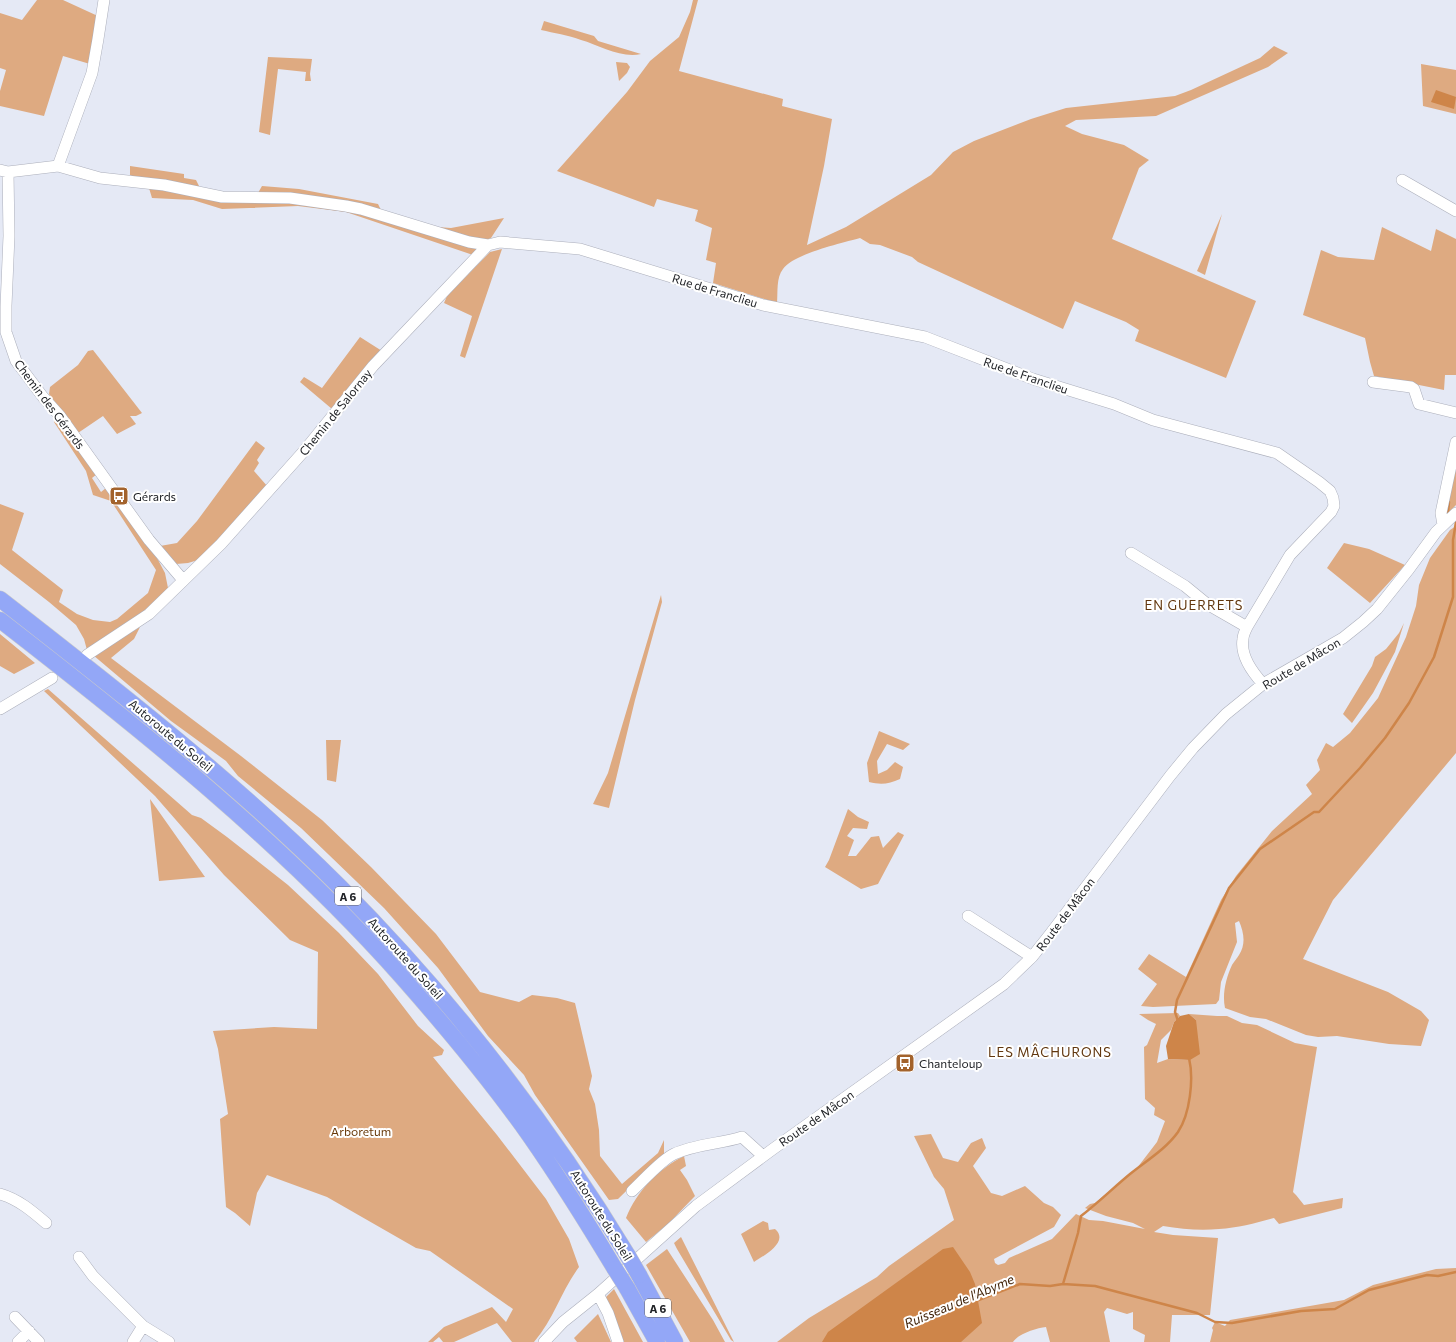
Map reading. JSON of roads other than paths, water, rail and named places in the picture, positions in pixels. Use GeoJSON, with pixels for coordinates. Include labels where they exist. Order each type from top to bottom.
{"type":"FeatureCollection","features":[{"type":"Feature","properties":{"kind":"highway","name":"Autoroute du Soleil"},"geometry":{"type":"LineString","coordinates":[[0,599],[120,693],[221,777],[301,849],[375,923],[446,1001],[499,1067],[544,1127],[596,1203],[627,1267],[627,1288],[657,1342]]}},
{"type":"Feature","properties":{"kind":"highway","name":"Autoroute du Soleil"},"geometry":{"type":"LineString","coordinates":[[0,620],[92,692],[205,785],[291,863],[364,935],[426,1005],[485,1076],[556,1174],[627,1267],[675,1342]]}},
{"type":"Feature","properties":{"kind":"street"},"geometry":{"type":"LineString","coordinates":[[58,166],[92,73],[104,0]]}},
{"type":"Feature","properties":{"kind":"street"},"geometry":{"type":"LineString","coordinates":[[4,171],[58,166],[100,178],[164,184],[222,197],[290,198],[362,209],[456,238],[488,245]]}},
{"type":"Feature","properties":{"kind":"street","name":"Chemin des Gérards"},"geometry":{"type":"LineString","coordinates":[[4,171],[9,236],[6,332],[16,361],[43,397],[60,416],[149,540],[183,580]]}},
{"type":"Feature","properties":{"kind":"street"},"geometry":{"type":"LineString","coordinates":[[1402,180],[1456,211]]}},
{"type":"Feature","properties":{"kind":"street","name":"Rue de Franclieu"},"geometry":{"type":"LineString","coordinates":[[488,245],[500,242],[580,249],[763,305],[925,337],[1033,379],[1114,404],[1152,420],[1277,453],[1320,482],[1330,491],[1334,506],[1331,512],[1290,555],[1247,627],[1243,640],[1244,654],[1249,665],[1263,684]]}},
{"type":"Feature","properties":{"kind":"street","name":"Chemin de Salornay"},"geometry":{"type":"LineString","coordinates":[[88,655],[148,614],[221,544],[291,466],[373,366],[488,245]]}},
{"type":"Feature","properties":{"kind":"street"},"geometry":{"type":"LineString","coordinates":[[1373,382],[1411,387],[1414,389],[1419,404],[1456,413]]}},
{"type":"Feature","properties":{"kind":"street"},"geometry":{"type":"LineString","coordinates":[[1449,519],[1441,513],[1456,442]]}},
{"type":"Feature","properties":{"kind":"street","name":"Route de Mâcon"},"geometry":{"type":"LineString","coordinates":[[546,1342],[563,1322],[598,1294],[696,1206],[763,1156],[1004,984],[1032,957],[1051,934],[1170,776],[1226,714],[1263,684],[1343,638],[1363,622],[1377,608],[1409,569],[1436,532],[1449,519]]}},
{"type":"Feature","properties":{"kind":"street"},"geometry":{"type":"LineString","coordinates":[[1131,553],[1185,586],[1207,604],[1247,627]]}},
{"type":"Feature","properties":{"kind":"street"},"geometry":{"type":"LineString","coordinates":[[0,709],[52,678]]}},
{"type":"Feature","properties":{"kind":"street"},"geometry":{"type":"LineString","coordinates":[[968,916],[1032,957]]}},
{"type":"Feature","properties":{"kind":"street"},"geometry":{"type":"LineString","coordinates":[[632,1191],[664,1160],[673,1154],[699,1146],[728,1142],[742,1137],[763,1156]]}},
{"type":"Feature","properties":{"kind":"street"},"geometry":{"type":"LineString","coordinates":[[0,1194],[7,1196],[27,1207],[46,1223]]}},
{"type":"Feature","properties":{"kind":"street"},"geometry":{"type":"LineString","coordinates":[[79,1257],[93,1276],[143,1326],[169,1342]]}},
{"type":"Feature","properties":{"kind":"street"},"geometry":{"type":"LineString","coordinates":[[598,1294],[608,1313],[618,1342]]}},
{"type":"Feature","properties":{"kind":"street"},"geometry":{"type":"LineString","coordinates":[[15,1317],[39,1342]]}},
{"type":"Feature","properties":{"kind":"street"},"geometry":{"type":"LineString","coordinates":[[133,1342],[143,1326]]}},
{"type":"Feature","properties":{"kind":"street"},"geometry":{"type":"LineString","coordinates":[[18,1342],[29,1331]]}},
{"type":"Feature","properties":{"kind":"water"},"geometry":{"type":"Polygon","coordinates":[[[1436,90],[1456,97],[1454,109],[1431,102],[1436,90]]]}},
{"type":"Feature","properties":{"kind":"water"},"geometry":{"type":"Polygon","coordinates":[[[1189,1014],[1196,1020],[1200,1054],[1190,1060],[1168,1059],[1166,1046],[1174,1022],[1180,1016],[1189,1014]]]}},
{"type":"Feature","properties":{"kind":"water","name":"Ruisseau de l'Abyme"},"geometry":{"type":"Polygon","coordinates":[[[953,1247],[970,1272],[975,1284],[982,1323],[961,1342],[822,1342],[828,1332],[943,1249],[953,1247]]]}},
{"type":"Feature","properties":{"kind":"waterway"},"geometry":{"type":"LineString","coordinates":[[1449,502],[1448,512],[1450,514]]}},
{"type":"Feature","properties":{"kind":"waterway"},"geometry":{"type":"LineString","coordinates":[[1178,1021],[1175,1012],[1177,1000],[1229,888],[1260,849],[1314,812],[1319,812],[1360,768],[1385,738],[1409,703],[1434,657],[1453,597],[1453,540],[1456,522]]}},
{"type":"Feature","properties":{"kind":"waterway"},"geometry":{"type":"LineString","coordinates":[[1063,1284],[1078,1233],[1081,1216],[1162,1149],[1173,1138],[1182,1125],[1190,1096],[1191,1076],[1189,1058]]}},
{"type":"Feature","properties":{"kind":"waterway","name":"Ruisseau de l'Abyme"},"geometry":{"type":"LineString","coordinates":[[976,1301],[1020,1284],[1095,1286],[1197,1313],[1215,1322],[1232,1323],[1301,1311],[1335,1309],[1369,1290],[1427,1275],[1438,1276],[1456,1272]]}},
{"type":"Feature","properties":{"kind":"place","name":"Gérards"},"geometry":{"type":"Point","coordinates":[119,496]}},
{"type":"Feature","properties":{"kind":"place","name":"Chanteloup"},"geometry":{"type":"Point","coordinates":[905,1063]}},
{"type":"Feature","properties":{"kind":"district","name":"EN GUERRETS"},"geometry":{"type":"Point","coordinates":[1194,605]}},
{"type":"Feature","properties":{"kind":"district","name":"LES MÂCHURONS"},"geometry":{"type":"Point","coordinates":[1050,1052]}},
{"type":"Feature","properties":{"kind":"park label","name":"Arboretum"},"geometry":{"type":"Point","coordinates":[361,1131]}}]}
